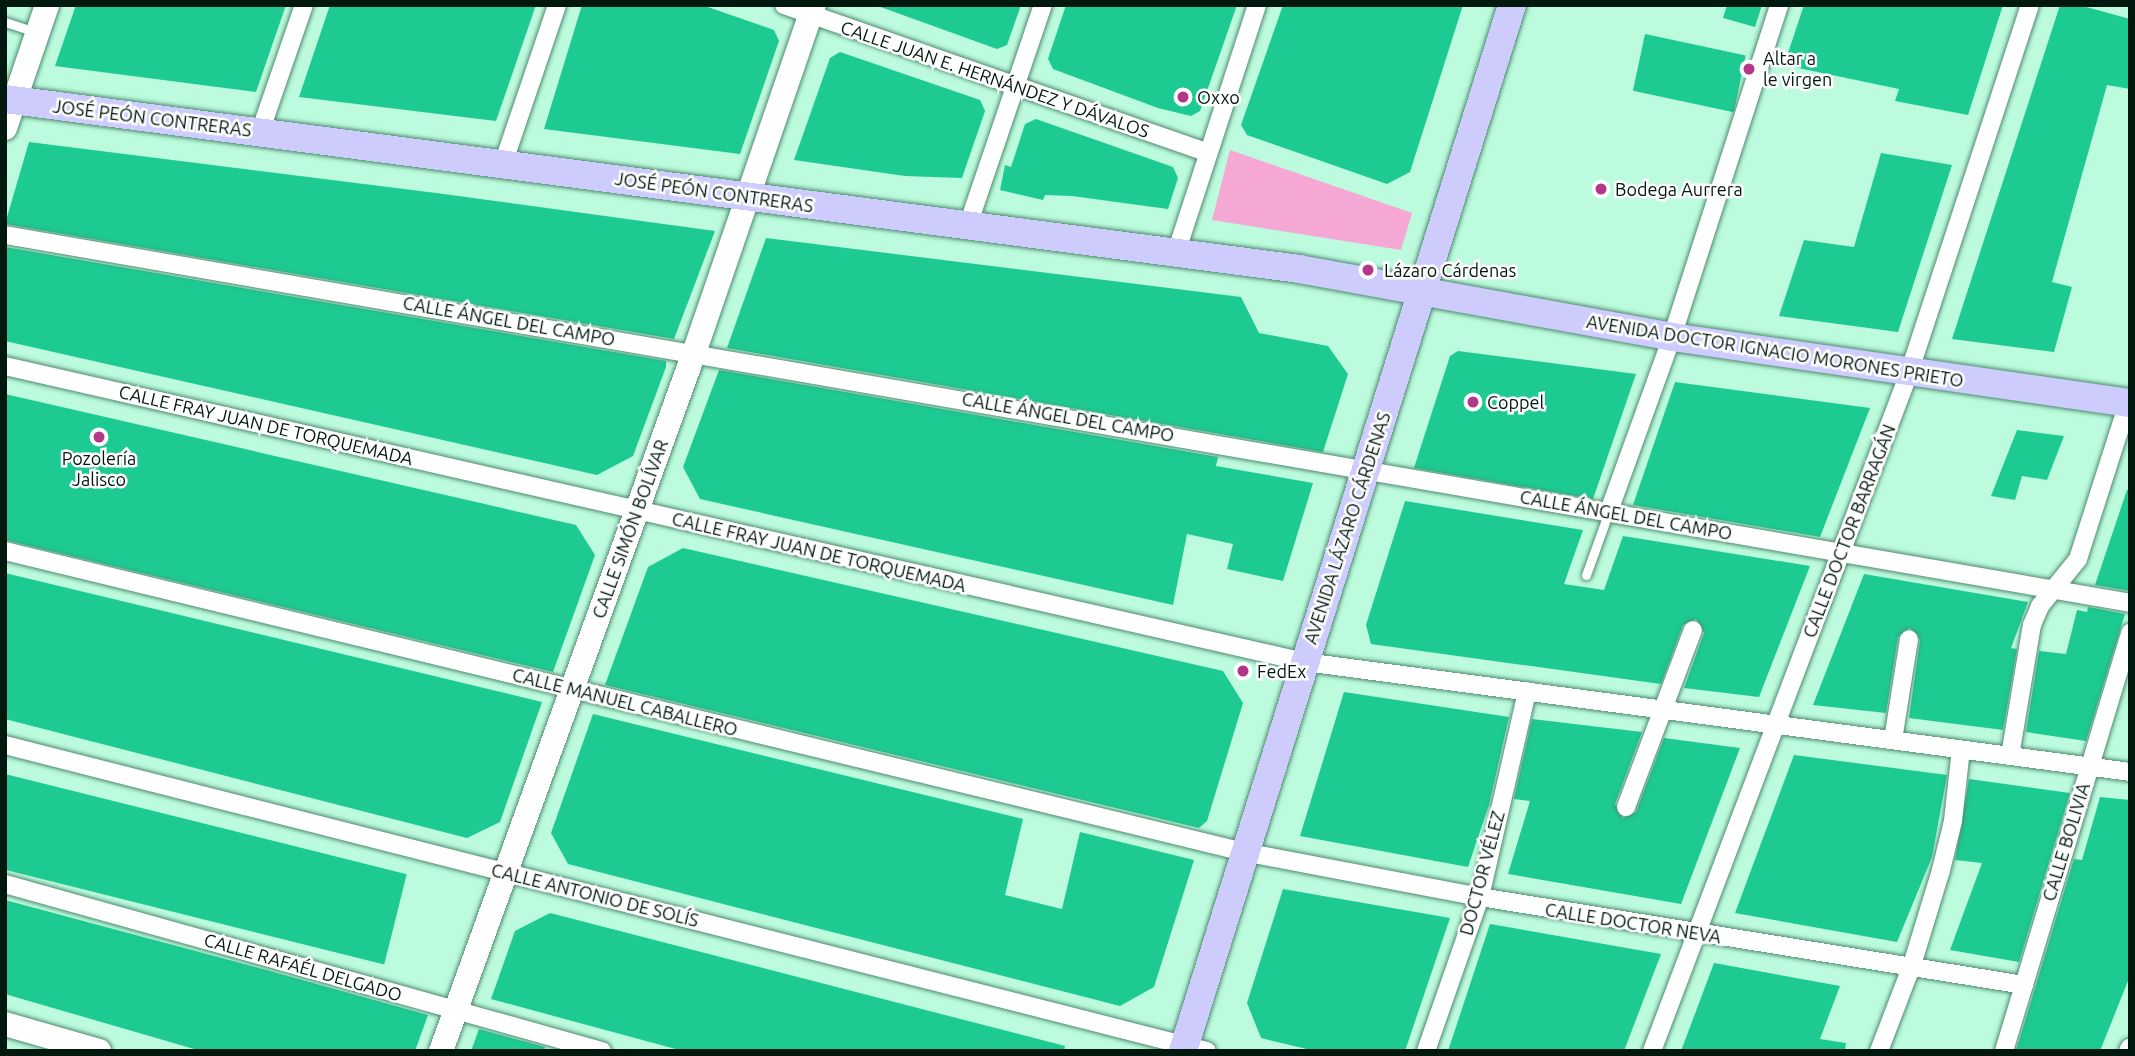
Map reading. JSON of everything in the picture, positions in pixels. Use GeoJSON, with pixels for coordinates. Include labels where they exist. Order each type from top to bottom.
{"type":"FeatureCollection","features":[{"type":"Feature","properties":{"kind":"main road","name":"AVENIDA LÁZARO CÁRDENAS"},"geometry":{"type":"LineString","coordinates":[[1191,1049],[1244,852],[1512,5]]}},
{"type":"Feature","properties":{"kind":"main road","name":"JOSÉ PEÓN CONTRERAS"},"geometry":{"type":"LineString","coordinates":[[10,100],[1176,253],[1422,293]]}},
{"type":"Feature","properties":{"kind":"main road","name":"AVENIDA DOCTOR IGNACIO MORONES PRIETO"},"geometry":{"type":"LineString","coordinates":[[1422,293],[1672,337],[2129,403]]}},
{"type":"Feature","properties":{"kind":"street"},"geometry":{"type":"LineString","coordinates":[[5,128],[10,100],[47,5]]}},
{"type":"Feature","properties":{"kind":"street"},"geometry":{"type":"LineString","coordinates":[[260,132],[304,5]]}},
{"type":"Feature","properties":{"kind":"street"},"geometry":{"type":"LineString","coordinates":[[503,164],[557,5]]}},
{"type":"Feature","properties":{"kind":"street","name":"CALLE JUAN E. HERNÁNDEZ Y DÁVALOS"},"geometry":{"type":"LineString","coordinates":[[784,5],[813,10],[1015,86],[1205,152]]}},
{"type":"Feature","properties":{"kind":"street"},"geometry":{"type":"LineString","coordinates":[[968,225],[1042,5]]}},
{"type":"Feature","properties":{"kind":"street"},"geometry":{"type":"LineString","coordinates":[[1176,253],[1205,152],[1257,5]]}},
{"type":"Feature","properties":{"kind":"street"},"geometry":{"type":"LineString","coordinates":[[1609,511],[1672,337],[1779,5]]}},
{"type":"Feature","properties":{"kind":"street","name":"CALLE DOCTOR BARRAGÁN"},"geometry":{"type":"LineString","coordinates":[[1652,1051],[1909,373],[2030,5]]}},
{"type":"Feature","properties":{"kind":"street","name":"CALLE SIMÓN BOLÍVAR"},"geometry":{"type":"LineString","coordinates":[[441,1051],[694,353],[813,10]]}},
{"type":"Feature","properties":{"kind":"street","name":"CALLE ÁNGEL DEL CAMPO"},"geometry":{"type":"LineString","coordinates":[[5,235],[2130,603]]}},
{"type":"Feature","properties":{"kind":"street","name":"CALLE FRAY JUAN DE TORQUEMADA"},"geometry":{"type":"LineString","coordinates":[[5,366],[1305,662],[2130,772]]}},
{"type":"Feature","properties":{"kind":"street"},"geometry":{"type":"LineString","coordinates":[[2010,756],[2032,625],[2040,606],[2078,559],[2129,403]]}},
{"type":"Feature","properties":{"kind":"street","name":"CALLE MANUEL CABALLERO"},"geometry":{"type":"LineString","coordinates":[[5,551],[1244,852]]}},
{"type":"Feature","properties":{"kind":"street"},"geometry":{"type":"LineString","coordinates":[[1626,807],[1693,630]]}},
{"type":"Feature","properties":{"kind":"street","name":"CALLE BOLIVIA"},"geometry":{"type":"LineString","coordinates":[[2004,1051],[2130,633]]}},
{"type":"Feature","properties":{"kind":"street"},"geometry":{"type":"LineString","coordinates":[[1893,740],[1909,639]]}},
{"type":"Feature","properties":{"kind":"street","name":"DOCTOR VÉLEZ"},"geometry":{"type":"LineString","coordinates":[[1426,1051],[1480,897],[1527,691]]}},
{"type":"Feature","properties":{"kind":"street","name":"CALLE ANTONIO DE SOLÍS"},"geometry":{"type":"LineString","coordinates":[[5,745],[1191,1049]]}},
{"type":"Feature","properties":{"kind":"street"},"geometry":{"type":"LineString","coordinates":[[1879,1051],[1912,965],[1953,821],[1961,749]]}},
{"type":"Feature","properties":{"kind":"street","name":"CALLE DOCTOR NEVA"},"geometry":{"type":"LineString","coordinates":[[1244,852],[1480,897],[2024,985]]}},
{"type":"Feature","properties":{"kind":"street","name":"CALLE RAFAÉL DELGADO"},"geometry":{"type":"LineString","coordinates":[[5,884],[602,1051]]}},
{"type":"Feature","properties":{"kind":"street"},"geometry":{"type":"LineString","coordinates":[[5,1024],[99,1051]]}},
{"type":"Feature","properties":{"kind":"lane"},"geometry":{"type":"LineString","coordinates":[[5,22],[37,33]]}},
{"type":"Feature","properties":{"kind":"lane"},"geometry":{"type":"LineString","coordinates":[[1586,575],[1609,511]]}},
{"type":"Feature","properties":{"kind":"shaded area","name":"Lázaro Cárdenas"},"geometry":{"type":"Polygon","coordinates":[[[1230,150],[1412,213],[1401,250],[1212,220],[1230,150]]]}},
{"type":"Feature","properties":{"kind":"building"},"geometry":{"type":"Polygon","coordinates":[[[76,5],[286,5],[256,92],[55,66],[76,5]]]}},
{"type":"Feature","properties":{"kind":"building"},"geometry":{"type":"Polygon","coordinates":[[[330,5],[536,5],[496,121],[299,97],[330,5]]]}},
{"type":"Feature","properties":{"kind":"building"},"geometry":{"type":"Polygon","coordinates":[[[582,5],[702,5],[774,30],[779,41],[740,154],[544,129],[582,5]]]}},
{"type":"Feature","properties":{"kind":"building"},"geometry":{"type":"Polygon","coordinates":[[[875,5],[1021,5],[1007,45],[997,49],[875,5]]]}},
{"type":"Feature","properties":{"kind":"building"},"geometry":{"type":"Polygon","coordinates":[[[1066,5],[1237,5],[1200,111],[1191,116],[1158,108],[1053,69],[1048,59],[1066,5]]]}},
{"type":"Feature","properties":{"kind":"building"},"geometry":{"type":"Polygon","coordinates":[[[1283,5],[1463,5],[1410,172],[1387,184],[1247,135],[1241,125],[1283,5]]]}},
{"type":"Feature","properties":{"kind":"building"},"geometry":{"type":"Polygon","coordinates":[[[1727,5],[1762,5],[1755,27],[1723,18],[1727,5]]]}},
{"type":"Feature","properties":{"kind":"building"},"geometry":{"type":"Polygon","coordinates":[[[1804,5],[2003,5],[1968,115],[1895,101],[1899,89],[1784,65],[1804,5]]]}},
{"type":"Feature","properties":{"kind":"building"},"geometry":{"type":"Polygon","coordinates":[[[2060,5],[2079,5],[2130,19],[2130,89],[2107,85],[2052,282],[2072,287],[2054,352],[1952,339],[2060,5]]]}},
{"type":"Feature","properties":{"kind":"building"},"geometry":{"type":"Polygon","coordinates":[[[1645,34],[1746,55],[1734,112],[1633,91],[1645,34]]]}},
{"type":"Feature","properties":{"kind":"building"},"geometry":{"type":"Polygon","coordinates":[[[840,52],[980,100],[985,111],[962,178],[905,176],[794,160],[830,58],[840,52]]]}},
{"type":"Feature","properties":{"kind":"building"},"geometry":{"type":"Polygon","coordinates":[[[1036,119],[1173,167],[1178,178],[1168,209],[1072,196],[1045,195],[1043,200],[1000,190],[1005,165],[1011,167],[1025,124],[1036,119]]]}},
{"type":"Feature","properties":{"kind":"building"},"geometry":{"type":"Polygon","coordinates":[[[29,142],[715,231],[674,339],[5,224],[29,142]]]}},
{"type":"Feature","properties":{"kind":"building"},"geometry":{"type":"Polygon","coordinates":[[[1881,153],[1952,165],[1898,332],[1779,316],[1804,240],[1854,247],[1881,153]]]}},
{"type":"Feature","properties":{"kind":"building"},"geometry":{"type":"Polygon","coordinates":[[[766,238],[1241,297],[1259,333],[1328,346],[1348,374],[1323,452],[727,348],[766,238]]]}},
{"type":"Feature","properties":{"kind":"building"},"geometry":{"type":"Polygon","coordinates":[[[5,247],[666,361],[666,367],[633,456],[597,475],[5,341],[5,247]]]}},
{"type":"Feature","properties":{"kind":"building"},"geometry":{"type":"Polygon","coordinates":[[[1458,351],[1636,374],[1593,499],[1414,468],[1450,356],[1458,351]]]}},
{"type":"Feature","properties":{"kind":"building"},"geometry":{"type":"Polygon","coordinates":[[[719,370],[1218,457],[1216,466],[1313,483],[1283,581],[1227,569],[1233,544],[1187,534],[1173,605],[700,499],[683,467],[719,370]]]}},
{"type":"Feature","properties":{"kind":"building"},"geometry":{"type":"Polygon","coordinates":[[[1675,382],[1870,408],[1820,537],[1633,505],[1675,382]]]}},
{"type":"Feature","properties":{"kind":"building"},"geometry":{"type":"Polygon","coordinates":[[[5,394],[576,525],[595,555],[553,672],[5,540],[5,394]]]}},
{"type":"Feature","properties":{"kind":"building"},"geometry":{"type":"Polygon","coordinates":[[[2017,430],[2064,436],[2047,480],[2022,476],[2015,500],[1991,496],[2017,430]]]}},
{"type":"Feature","properties":{"kind":"building"},"geometry":{"type":"Polygon","coordinates":[[[2127,490],[2130,490],[2130,591],[2095,585],[2127,490]]]}},
{"type":"Feature","properties":{"kind":"building"},"geometry":{"type":"Polygon","coordinates":[[[1405,501],[1583,530],[1564,584],[1604,590],[1623,536],[1810,566],[1759,697],[1684,688],[1704,633],[1696,619],[1683,625],[1661,684],[1371,644],[1366,625],[1405,501]]]}},
{"type":"Feature","properties":{"kind":"building"},"geometry":{"type":"Polygon","coordinates":[[[683,548],[1223,671],[1243,703],[1207,821],[1199,828],[605,685],[648,567],[683,548]]]}},
{"type":"Feature","properties":{"kind":"building"},"geometry":{"type":"Polygon","coordinates":[[[5,573],[542,702],[500,822],[467,838],[5,719],[5,573]]]}},
{"type":"Feature","properties":{"kind":"building"},"geometry":{"type":"Polygon","coordinates":[[[1864,574],[2028,602],[2011,648],[2017,649],[2003,730],[1909,718],[1920,640],[1910,628],[1898,637],[1886,713],[1813,705],[1864,574]]]}},
{"type":"Feature","properties":{"kind":"building"},"geometry":{"type":"Polygon","coordinates":[[[2088,607],[2125,614],[2086,741],[2026,732],[2039,651],[2066,654],[2077,610],[2087,612],[2088,607]]]}},
{"type":"Feature","properties":{"kind":"building"},"geometry":{"type":"Polygon","coordinates":[[[1344,692],[1509,717],[1489,805],[1468,867],[1300,836],[1344,692]]]}},
{"type":"Feature","properties":{"kind":"building"},"geometry":{"type":"Polygon","coordinates":[[[593,714],[1023,819],[1005,895],[1062,909],[1080,832],[1194,860],[1154,987],[1120,1006],[568,864],[551,833],[593,714]]]}},
{"type":"Feature","properties":{"kind":"building"},"geometry":{"type":"Polygon","coordinates":[[[1532,719],[1642,732],[1615,804],[1623,818],[1636,812],[1664,738],[1740,748],[1681,904],[1508,874],[1530,801],[1514,799],[1532,719]]]}},
{"type":"Feature","properties":{"kind":"building"},"geometry":{"type":"Polygon","coordinates":[[[1794,755],[1947,775],[1932,857],[1897,942],[1735,913],[1794,755]]]}},
{"type":"Feature","properties":{"kind":"building"},"geometry":{"type":"Polygon","coordinates":[[[5,774],[407,874],[384,964],[5,870],[5,774]]]}},
{"type":"Feature","properties":{"kind":"building"},"geometry":{"type":"Polygon","coordinates":[[[1969,779],[2070,793],[2019,962],[1950,950],[1982,863],[1955,860],[1969,779]]]}},
{"type":"Feature","properties":{"kind":"building"},"geometry":{"type":"Polygon","coordinates":[[[2100,797],[2130,800],[2130,976],[2100,1051],[2016,1051],[2074,859],[2082,860],[2100,797]]]}},
{"type":"Feature","properties":{"kind":"building"},"geometry":{"type":"Polygon","coordinates":[[[1283,889],[1450,918],[1405,1051],[1315,1051],[1261,1038],[1247,1003],[1283,889]]]}},
{"type":"Feature","properties":{"kind":"building"},"geometry":{"type":"Polygon","coordinates":[[[5,900],[428,1015],[415,1051],[201,1051],[5,994],[5,900]]]}},
{"type":"Feature","properties":{"kind":"building"},"geometry":{"type":"Polygon","coordinates":[[[550,913],[1065,1046],[1064,1051],[683,1051],[491,999],[515,931],[550,913]]]}},
{"type":"Feature","properties":{"kind":"building"},"geometry":{"type":"Polygon","coordinates":[[[1490,924],[1661,954],[1624,1051],[1448,1051],[1490,924]]]}},
{"type":"Feature","properties":{"kind":"building"},"geometry":{"type":"Polygon","coordinates":[[[1714,963],[1840,986],[1820,1039],[1846,1043],[1845,1051],[1681,1051],[1714,963]]]}},
{"type":"Feature","properties":{"kind":"building"},"geometry":{"type":"Polygon","coordinates":[[[479,1029],[545,1047],[544,1051],[471,1051],[479,1029]]]}},
{"type":"Feature","properties":{"kind":"place","name":"Altar a le virgen"},"geometry":{"type":"Point","coordinates":[1749,69]}},
{"type":"Feature","properties":{"kind":"place","name":"Oxxo"},"geometry":{"type":"Point","coordinates":[1183,97]}},
{"type":"Feature","properties":{"kind":"place","name":"Bodega Aurrera"},"geometry":{"type":"Point","coordinates":[1601,189]}},
{"type":"Feature","properties":{"kind":"place","name":"Lázaro Cárdenas"},"geometry":{"type":"Point","coordinates":[1368,270]}},
{"type":"Feature","properties":{"kind":"place","name":"Coppel"},"geometry":{"type":"Point","coordinates":[1473,402]}},
{"type":"Feature","properties":{"kind":"place","name":"Pozolería Jalisco"},"geometry":{"type":"Point","coordinates":[99,437]}},
{"type":"Feature","properties":{"kind":"place","name":"FedEx"},"geometry":{"type":"Point","coordinates":[1243,671]}}]}
